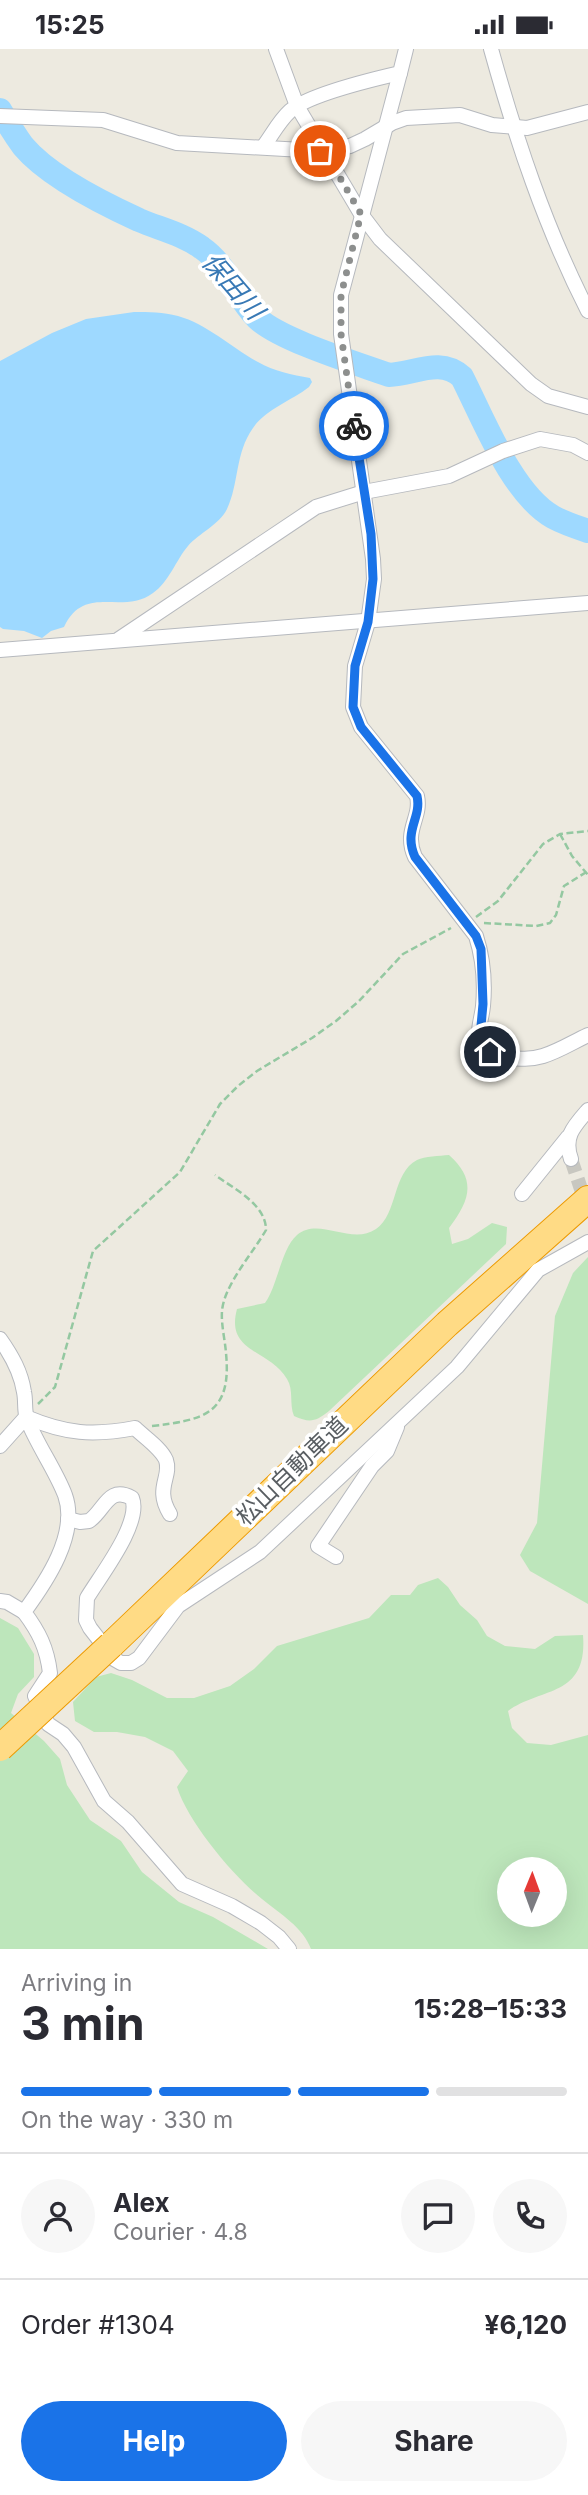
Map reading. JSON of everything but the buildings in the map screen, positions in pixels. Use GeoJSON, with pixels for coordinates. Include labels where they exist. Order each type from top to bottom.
{"type":"FeatureCollection","features":[{"type":"Feature","properties":{"kind":"highway","name":"松山自動車道"},"geometry":{"type":"LineString","coordinates":[[0,1748],[447,1324],[588,1199]]}},
{"type":"Feature","properties":{"kind":"street"},"geometry":{"type":"LineString","coordinates":[[275,49],[297,106],[361,214],[380,239],[512,369],[548,396],[588,407]]}},
{"type":"Feature","properties":{"kind":"street"},"geometry":{"type":"LineString","coordinates":[[406,49],[341,295],[341,334],[373,559],[368,622],[355,666],[353,707],[361,727],[417,796],[419,804],[410,836],[415,857],[476,936],[481,949],[483,1004],[480,1037],[484,1047],[502,1056],[530,1058],[543,1056],[588,1035]]}},
{"type":"Feature","properties":{"kind":"street"},"geometry":{"type":"LineString","coordinates":[[491,49],[532,185],[571,278],[588,311]]}},
{"type":"Feature","properties":{"kind":"street"},"geometry":{"type":"LineString","coordinates":[[263,147],[282,120],[297,106],[356,84],[400,73]]}},
{"type":"Feature","properties":{"kind":"street"},"geometry":{"type":"LineString","coordinates":[[5,116],[103,120],[177,143],[324,150],[350,146],[406,118],[460,115],[492,125],[527,128],[588,112]]}},
{"type":"Feature","properties":{"kind":"street"},"geometry":{"type":"LineString","coordinates":[[117,640],[316,507],[364,492],[449,476],[540,439],[573,445],[588,453]]}},
{"type":"Feature","properties":{"kind":"street"},"geometry":{"type":"LineString","coordinates":[[0,650],[588,603]]}},
{"type":"Feature","properties":{"kind":"street"},"geometry":{"type":"LineString","coordinates":[[523,1193],[588,1110]]}},
{"type":"Feature","properties":{"kind":"street"},"geometry":{"type":"LineString","coordinates":[[568,1137],[571,1159]]}},
{"type":"Feature","properties":{"kind":"street"},"geometry":{"type":"LineString","coordinates":[[68,1519],[89,1521],[110,1496],[125,1494],[132,1498],[134,1511],[124,1537],[87,1598],[86,1610],[90,1628],[114,1659],[121,1663],[131,1663],[146,1651],[178,1606],[260,1552],[457,1367],[529,1278],[538,1270],[588,1242]]}},
{"type":"Feature","properties":{"kind":"street"},"geometry":{"type":"LineString","coordinates":[[0,1339],[20,1373],[25,1394],[26,1417],[65,1497],[68,1519],[65,1538],[55,1561],[24,1612]]}},
{"type":"Feature","properties":{"kind":"street"},"geometry":{"type":"LineString","coordinates":[[26,1417],[52,1429],[70,1433],[109,1434],[135,1428],[166,1461],[167,1470],[162,1490],[170,1514]]}},
{"type":"Feature","properties":{"kind":"street"},"geometry":{"type":"LineString","coordinates":[[0,1446],[26,1417]]}},
{"type":"Feature","properties":{"kind":"street"},"geometry":{"type":"LineString","coordinates":[[336,1557],[318,1546],[372,1466],[387,1451],[399,1421]]}},
{"type":"Feature","properties":{"kind":"street"},"geometry":{"type":"LineString","coordinates":[[0,1601],[24,1612],[39,1633],[47,1653],[50,1673],[34,1696],[48,1724],[63,1734],[74,1747],[104,1801],[128,1822],[182,1884],[232,1906],[261,1923],[289,1949]]}},
{"type":"Feature","properties":{"kind":"path"},"geometry":{"type":"LineString","coordinates":[[26,1417],[55,1387],[93,1251],[180,1173],[220,1104],[237,1086],[336,1021],[359,1001],[403,954],[490,908],[543,844],[560,834],[588,831]]}},
{"type":"Feature","properties":{"kind":"path"},"geometry":{"type":"LineString","coordinates":[[467,922],[536,926],[550,923],[556,915],[564,886],[587,873],[572,856],[560,834]]}},
{"type":"Feature","properties":{"kind":"path"},"geometry":{"type":"LineString","coordinates":[[135,1428],[187,1422],[210,1413],[222,1399],[227,1360],[222,1311],[226,1296],[265,1230],[266,1220],[257,1206],[215,1175]]}},
{"type":"Feature","properties":{"kind":"green space"},"geometry":{"type":"Polygon","coordinates":[[[449,1155],[464,1173],[467,1182],[466,1199],[449,1228],[452,1244],[468,1239],[492,1223],[507,1227],[506,1244],[329,1411],[312,1420],[294,1416],[287,1379],[279,1369],[243,1343],[237,1334],[237,1309],[265,1303],[287,1249],[297,1235],[315,1228],[356,1234],[376,1229],[388,1214],[403,1174],[409,1166],[420,1159],[449,1155]]]}},
{"type":"Feature","properties":{"kind":"green space"},"geometry":{"type":"Polygon","coordinates":[[[588,1257],[588,1604],[530,1571],[520,1555],[537,1523],[555,1316],[573,1273],[588,1257]]]}},
{"type":"Feature","properties":{"kind":"green space"},"geometry":{"type":"Polygon","coordinates":[[[438,1578],[460,1605],[477,1620],[487,1636],[505,1646],[535,1649],[555,1636],[583,1635],[583,1655],[578,1670],[570,1680],[559,1688],[508,1711],[512,1728],[527,1743],[551,1745],[588,1735],[588,1949],[311,1949],[297,1927],[250,1889],[201,1832],[177,1787],[188,1771],[173,1751],[145,1737],[117,1732],[94,1732],[75,1721],[73,1702],[96,1677],[111,1673],[132,1680],[167,1698],[194,1698],[230,1686],[254,1669],[277,1646],[369,1618],[391,1595],[410,1595],[418,1585],[438,1578]]]}},
{"type":"Feature","properties":{"kind":"green space"},"geometry":{"type":"Polygon","coordinates":[[[0,1618],[18,1628],[34,1654],[34,1677],[18,1694],[11,1713],[44,1741],[60,1759],[67,1785],[90,1820],[121,1841],[142,1872],[179,1902],[213,1917],[268,1949],[0,1949],[0,1618]]]}},
{"type":"Feature","properties":{"kind":"water"},"geometry":{"type":"Polygon","coordinates":[[[134,312],[167,314],[189,320],[264,365],[310,378],[312,382],[309,387],[258,421],[243,448],[227,509],[219,520],[188,546],[164,583],[153,593],[129,602],[82,606],[64,627],[51,631],[42,638],[24,631],[3,629],[0,627],[0,361],[52,333],[86,319],[134,312]]]}},
{"type":"Feature","properties":{"kind":"waterway","name":"保田川"},"geometry":{"type":"LineString","coordinates":[[0,110],[23,146],[61,178],[110,206],[195,243],[211,255],[257,318],[283,335],[389,375],[436,367],[454,371],[462,377],[500,454],[524,491],[553,517],[588,531]]}},
{"type":"Feature","properties":{"kind":"tunnel"},"geometry":{"type":"LineString","coordinates":[[571,1159],[586,1204]]}},
{"type":"Feature","properties":{"kind":"way so far"},"geometry":{"type":"LineString","coordinates":[[320,151],[324,150],[361,214],[341,295],[341,334],[354,426]]}},
{"type":"Feature","properties":{"kind":"route"},"geometry":{"type":"LineString","coordinates":[[354,426],[371,534],[373,579],[368,622],[355,666],[353,707],[361,727],[417,796],[419,804],[410,836],[415,857],[476,936],[481,949],[483,1004],[480,1037],[484,1047],[490,1052]]}}]}
